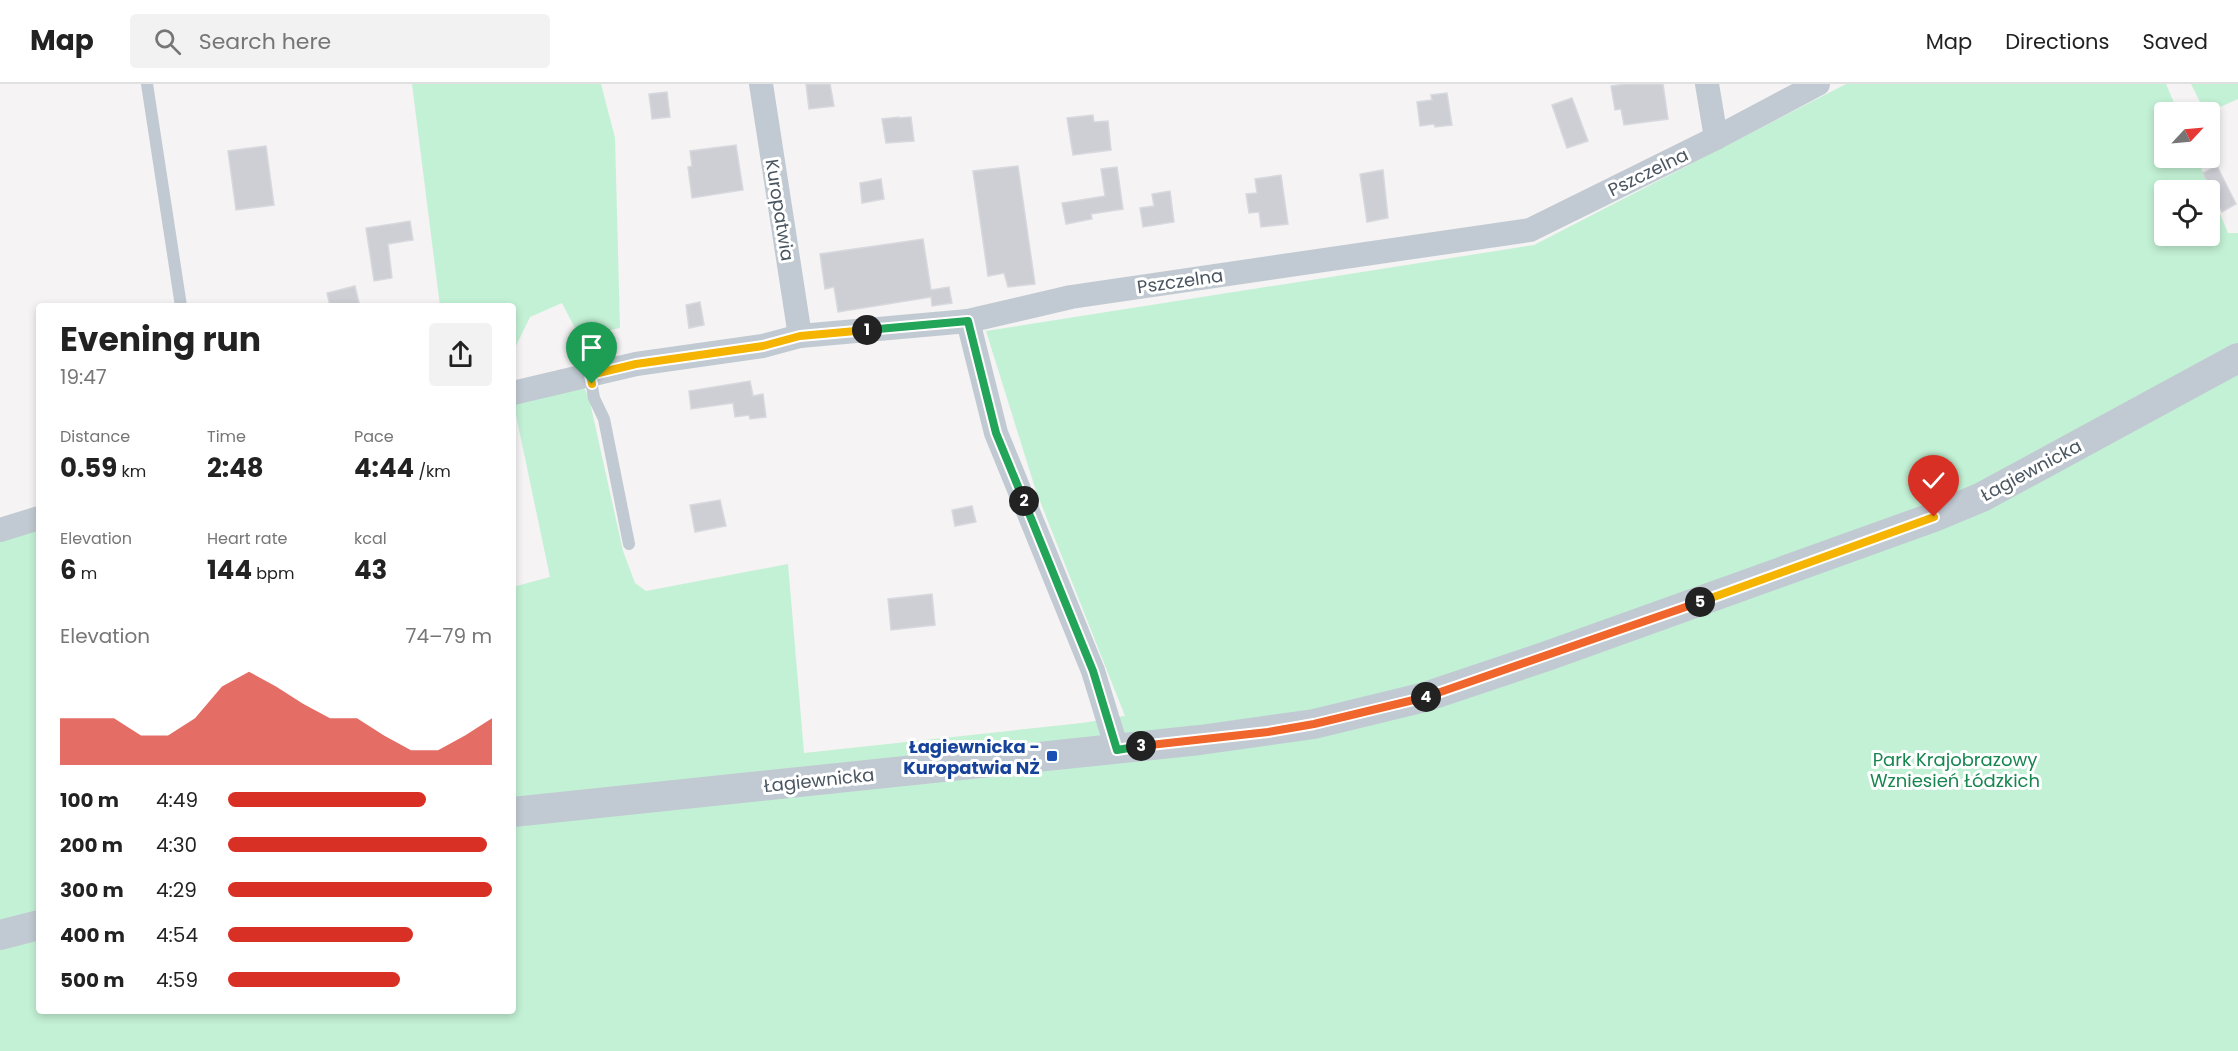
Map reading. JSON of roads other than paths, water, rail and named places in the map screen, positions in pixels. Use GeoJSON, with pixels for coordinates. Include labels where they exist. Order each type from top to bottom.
{"type":"FeatureCollection","features":[{"type":"Feature","properties":{"kind":"street","name":"Kuropatwia"},"geometry":{"type":"LineString","coordinates":[[761,84],[800,336]]}},
{"type":"Feature","properties":{"kind":"street"},"geometry":{"type":"LineString","coordinates":[[1707,84],[1716,138]]}},
{"type":"Feature","properties":{"kind":"street","name":"Pszczelna"},"geometry":{"type":"LineString","coordinates":[[516,392],[636,364],[763,346],[800,336],[968,321],[1071,297],[1530,230],[1716,138],[1818,84]]}},
{"type":"Feature","properties":{"kind":"street"},"geometry":{"type":"LineString","coordinates":[[968,321],[996,433],[1093,671],[1117,750]]}},
{"type":"Feature","properties":{"kind":"street","name":"Łagiewnicka"},"geometry":{"type":"LineString","coordinates":[[516,812],[1117,750],[1268,732],[1347,717],[1425,697],[1886,536],[1982,497],[2238,358]]}},
{"type":"Feature","properties":{"kind":"street"},"geometry":{"type":"LineString","coordinates":[[0,530],[36,519]]}},
{"type":"Feature","properties":{"kind":"street"},"geometry":{"type":"LineString","coordinates":[[0,935],[36,926]]}},
{"type":"Feature","properties":{"kind":"lane"},"geometry":{"type":"LineString","coordinates":[[147,84],[181,303]]}},
{"type":"Feature","properties":{"kind":"lane"},"geometry":{"type":"LineString","coordinates":[[590,375],[594,398],[604,419],[629,544]]}},
{"type":"Feature","properties":{"kind":"place","name":"Łagiewnicka - Kuropatwia NŻ"},"geometry":{"type":"Point","coordinates":[1052,756]}},
{"type":"Feature","properties":{"kind":"park label","name":"Park Krajobrazowy Wzniesień Łódzkich"},"geometry":{"type":"Point","coordinates":[1955,769]}}]}
